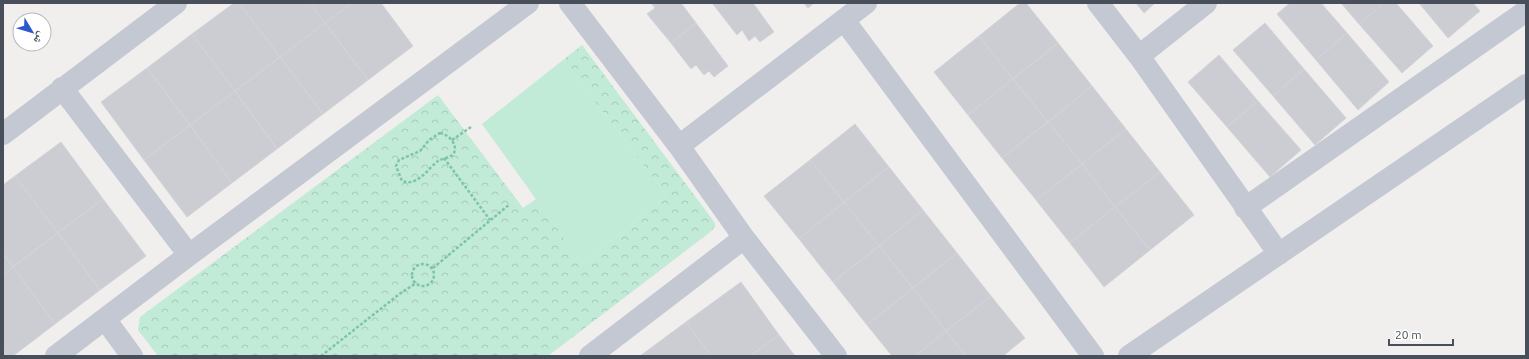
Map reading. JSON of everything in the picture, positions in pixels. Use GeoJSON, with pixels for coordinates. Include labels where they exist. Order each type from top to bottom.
{"type":"FeatureCollection","features":[{"type":"Feature","properties":{"kind":"street"},"geometry":{"type":"LineString","coordinates":[[3,134],[176,3]]}},
{"type":"Feature","properties":{"kind":"street"},"geometry":{"type":"LineString","coordinates":[[56,356],[189,255],[528,3]]}},
{"type":"Feature","properties":{"kind":"street"},"geometry":{"type":"LineString","coordinates":[[570,3],[679,146],[744,238],[836,356]]}},
{"type":"Feature","properties":{"kind":"street"},"geometry":{"type":"LineString","coordinates":[[679,146],[866,3]]}},
{"type":"Feature","properties":{"kind":"street"},"geometry":{"type":"LineString","coordinates":[[1098,3],[1139,56],[1245,208],[1279,254]]}},
{"type":"Feature","properties":{"kind":"street"},"geometry":{"type":"LineString","coordinates":[[1139,56],[1206,3]]}},
{"type":"Feature","properties":{"kind":"street"},"geometry":{"type":"LineString","coordinates":[[1245,208],[1526,11]]}},
{"type":"Feature","properties":{"kind":"street"},"geometry":{"type":"LineString","coordinates":[[844,20],[1093,356]]}},
{"type":"Feature","properties":{"kind":"street"},"geometry":{"type":"LineString","coordinates":[[1129,356],[1526,85]]}},
{"type":"Feature","properties":{"kind":"street"},"geometry":{"type":"LineString","coordinates":[[62,88],[189,255]]}},
{"type":"Feature","properties":{"kind":"street"},"geometry":{"type":"LineString","coordinates":[[590,356],[744,238]]}},
{"type":"Feature","properties":{"kind":"street"},"geometry":{"type":"LineString","coordinates":[[105,320],[132,356]]}},
{"type":"Feature","properties":{"kind":"path"},"geometry":{"type":"LineString","coordinates":[[452,140],[471,127]]}},
{"type":"Feature","properties":{"kind":"path"},"geometry":{"type":"LineString","coordinates":[[440,133],[444,133],[452,140],[454,145],[454,153],[450,157],[444,158],[418,179],[409,182],[400,179],[396,166],[399,160],[420,151],[429,140],[440,133]]}},
{"type":"Feature","properties":{"kind":"path"},"geometry":{"type":"LineString","coordinates":[[444,158],[490,220]]}},
{"type":"Feature","properties":{"kind":"path"},"geometry":{"type":"LineString","coordinates":[[433,268],[510,204]]}},
{"type":"Feature","properties":{"kind":"path"},"geometry":{"type":"LineString","coordinates":[[415,284],[412,277],[415,267],[422,264],[433,268]]}},
{"type":"Feature","properties":{"kind":"path"},"geometry":{"type":"LineString","coordinates":[[321,356],[402,292],[415,284],[426,287],[432,283],[435,276],[433,268]]}},
{"type":"Feature","properties":{"kind":"green space"},"geometry":{"type":"Polygon","coordinates":[[[582,45],[715,223],[715,227],[548,356],[158,356],[138,330],[140,317],[438,95],[523,208],[536,199],[582,263],[667,196],[563,60],[582,45]]]}},
{"type":"Feature","properties":{"kind":"green space"},"geometry":{"type":"Polygon","coordinates":[[[563,60],[667,196],[582,263],[482,124],[563,60]]]}},
{"type":"Feature","properties":{"kind":"building"},"geometry":{"type":"Polygon","coordinates":[[[234,3],[239,3],[280,57],[235,91],[192,34],[234,3]]]}},
{"type":"Feature","properties":{"kind":"building"},"geometry":{"type":"Polygon","coordinates":[[[239,3],[310,3],[325,23],[280,57],[239,3]]]}},
{"type":"Feature","properties":{"kind":"building"},"geometry":{"type":"Polygon","coordinates":[[[310,3],[352,3],[325,23],[310,3]]]}},
{"type":"Feature","properties":{"kind":"building"},"geometry":{"type":"Polygon","coordinates":[[[352,3],[381,3],[413,46],[368,80],[325,23],[352,3]]]}},
{"type":"Feature","properties":{"kind":"building"},"geometry":{"type":"Polygon","coordinates":[[[651,3],[681,3],[696,23],[671,43],[647,14],[655,8],[651,3]]]}},
{"type":"Feature","properties":{"kind":"building"},"geometry":{"type":"Polygon","coordinates":[[[712,3],[723,3],[716,8],[712,3]]]}},
{"type":"Feature","properties":{"kind":"building"},"geometry":{"type":"Polygon","coordinates":[[[723,3],[753,3],[774,32],[760,42],[755,36],[749,41],[742,30],[737,35],[716,8],[723,3]]]}},
{"type":"Feature","properties":{"kind":"building"},"geometry":{"type":"Polygon","coordinates":[[[804,3],[814,3],[808,8],[804,3]]]}},
{"type":"Feature","properties":{"kind":"building"},"geometry":{"type":"Polygon","coordinates":[[[1020,3],[1026,3],[1058,43],[1013,79],[979,36],[1020,3]]]}},
{"type":"Feature","properties":{"kind":"building"},"geometry":{"type":"Polygon","coordinates":[[[1136,3],[1155,3],[1144,13],[1136,3]]]}},
{"type":"Feature","properties":{"kind":"building"},"geometry":{"type":"Polygon","coordinates":[[[1290,3],[1321,3],[1347,33],[1316,60],[1277,14],[1290,3]]]}},
{"type":"Feature","properties":{"kind":"building"},"geometry":{"type":"Polygon","coordinates":[[[1341,3],[1384,3],[1359,24],[1341,3]]]}},
{"type":"Feature","properties":{"kind":"building"},"geometry":{"type":"Polygon","coordinates":[[[1384,3],[1396,3],[1433,46],[1402,73],[1359,24],[1384,3]]]}},
{"type":"Feature","properties":{"kind":"building"},"geometry":{"type":"Polygon","coordinates":[[[1419,3],[1473,3],[1480,11],[1448,38],[1419,3]]]}},
{"type":"Feature","properties":{"kind":"building"},"geometry":{"type":"Polygon","coordinates":[[[325,23],[368,80],[323,114],[280,57],[325,23]]]}},
{"type":"Feature","properties":{"kind":"building"},"geometry":{"type":"Polygon","coordinates":[[[696,23],[728,66],[714,77],[709,71],[704,75],[696,65],[691,69],[671,43],[696,23]]]}},
{"type":"Feature","properties":{"kind":"building"},"geometry":{"type":"Polygon","coordinates":[[[1265,23],[1304,69],[1273,96],[1233,50],[1265,23]]]}},
{"type":"Feature","properties":{"kind":"building"},"geometry":{"type":"Polygon","coordinates":[[[1347,33],[1389,82],[1358,110],[1316,60],[1347,33]]]}},
{"type":"Feature","properties":{"kind":"building"},"geometry":{"type":"Polygon","coordinates":[[[192,34],[235,91],[190,125],[147,68],[192,34]]]}},
{"type":"Feature","properties":{"kind":"building"},"geometry":{"type":"Polygon","coordinates":[[[979,36],[1013,79],[968,115],[934,72],[979,36]]]}},
{"type":"Feature","properties":{"kind":"building"},"geometry":{"type":"Polygon","coordinates":[[[1058,43],[1092,86],[1048,122],[1013,79],[1058,43]]]}},
{"type":"Feature","properties":{"kind":"building"},"geometry":{"type":"Polygon","coordinates":[[[1219,55],[1258,101],[1227,127],[1188,82],[1219,55]]]}},
{"type":"Feature","properties":{"kind":"building"},"geometry":{"type":"Polygon","coordinates":[[[280,57],[323,114],[277,149],[235,91],[280,57]]]}},
{"type":"Feature","properties":{"kind":"building"},"geometry":{"type":"Polygon","coordinates":[[[147,68],[190,125],[144,160],[101,102],[147,68]]]}},
{"type":"Feature","properties":{"kind":"building"},"geometry":{"type":"Polygon","coordinates":[[[1304,69],[1346,118],[1315,145],[1273,96],[1304,69]]]}},
{"type":"Feature","properties":{"kind":"building"},"geometry":{"type":"Polygon","coordinates":[[[1013,79],[1048,122],[1002,158],[968,115],[1013,79]]]}},
{"type":"Feature","properties":{"kind":"building"},"geometry":{"type":"Polygon","coordinates":[[[1092,86],[1126,129],[1082,164],[1048,122],[1092,86]]]}},
{"type":"Feature","properties":{"kind":"building"},"geometry":{"type":"Polygon","coordinates":[[[235,91],[277,149],[232,183],[190,125],[235,91]]]}},
{"type":"Feature","properties":{"kind":"building"},"geometry":{"type":"Polygon","coordinates":[[[1258,101],[1301,150],[1270,177],[1227,127],[1258,101]]]}},
{"type":"Feature","properties":{"kind":"building"},"geometry":{"type":"Polygon","coordinates":[[[1048,122],[1082,164],[1036,200],[1002,158],[1048,122]]]}},
{"type":"Feature","properties":{"kind":"building"},"geometry":{"type":"Polygon","coordinates":[[[855,124],[889,167],[844,202],[810,160],[855,124]]]}},
{"type":"Feature","properties":{"kind":"building"},"geometry":{"type":"Polygon","coordinates":[[[190,125],[232,183],[187,217],[144,160],[190,125]]]}},
{"type":"Feature","properties":{"kind":"building"},"geometry":{"type":"Polygon","coordinates":[[[1126,129],[1160,172],[1115,207],[1082,164],[1126,129]]]}},
{"type":"Feature","properties":{"kind":"building"},"geometry":{"type":"Polygon","coordinates":[[[61,142],[103,199],[58,233],[15,176],[61,142]]]}},
{"type":"Feature","properties":{"kind":"building"},"geometry":{"type":"Polygon","coordinates":[[[810,160],[844,202],[799,239],[764,196],[810,160]]]}},
{"type":"Feature","properties":{"kind":"building"},"geometry":{"type":"Polygon","coordinates":[[[1082,164],[1115,207],[1070,243],[1036,200],[1082,164]]]}},
{"type":"Feature","properties":{"kind":"building"},"geometry":{"type":"Polygon","coordinates":[[[889,167],[923,210],[879,246],[844,202],[889,167]]]}},
{"type":"Feature","properties":{"kind":"building"},"geometry":{"type":"Polygon","coordinates":[[[1160,172],[1194,215],[1150,250],[1115,207],[1160,172]]]}},
{"type":"Feature","properties":{"kind":"building"},"geometry":{"type":"Polygon","coordinates":[[[15,176],[58,233],[13,267],[3,254],[3,185],[15,176]]]}},
{"type":"Feature","properties":{"kind":"building"},"geometry":{"type":"Polygon","coordinates":[[[103,199],[146,256],[100,290],[58,233],[103,199]]]}},
{"type":"Feature","properties":{"kind":"building"},"geometry":{"type":"Polygon","coordinates":[[[844,202],[879,246],[833,282],[799,239],[844,202]]]}},
{"type":"Feature","properties":{"kind":"building"},"geometry":{"type":"Polygon","coordinates":[[[1115,207],[1150,250],[1104,287],[1070,243],[1115,207]]]}},
{"type":"Feature","properties":{"kind":"building"},"geometry":{"type":"Polygon","coordinates":[[[923,210],[957,253],[913,288],[879,246],[923,210]]]}},
{"type":"Feature","properties":{"kind":"building"},"geometry":{"type":"Polygon","coordinates":[[[58,233],[100,290],[55,324],[13,267],[58,233]]]}},
{"type":"Feature","properties":{"kind":"building"},"geometry":{"type":"Polygon","coordinates":[[[879,246],[913,288],[867,325],[833,282],[879,246]]]}},
{"type":"Feature","properties":{"kind":"building"},"geometry":{"type":"Polygon","coordinates":[[[957,253],[991,296],[946,331],[913,288],[957,253]]]}},
{"type":"Feature","properties":{"kind":"building"},"geometry":{"type":"Polygon","coordinates":[[[3,254],[13,267],[3,275],[3,254]]]}},
{"type":"Feature","properties":{"kind":"building"},"geometry":{"type":"Polygon","coordinates":[[[13,267],[55,324],[13,356],[9,356],[3,349],[3,275],[13,267]]]}},
{"type":"Feature","properties":{"kind":"building"},"geometry":{"type":"Polygon","coordinates":[[[741,282],[779,335],[750,356],[711,356],[686,322],[741,282]]]}},
{"type":"Feature","properties":{"kind":"building"},"geometry":{"type":"Polygon","coordinates":[[[913,288],[946,331],[915,356],[892,356],[867,325],[913,288]]]}},
{"type":"Feature","properties":{"kind":"building"},"geometry":{"type":"Polygon","coordinates":[[[991,296],[1025,338],[1003,356],[966,356],[946,331],[991,296]]]}},
{"type":"Feature","properties":{"kind":"building"},"geometry":{"type":"Polygon","coordinates":[[[686,322],[711,356],[640,356],[686,322]]]}},
{"type":"Feature","properties":{"kind":"building"},"geometry":{"type":"Polygon","coordinates":[[[946,331],[966,356],[915,356],[946,331]]]}},
{"type":"Feature","properties":{"kind":"building"},"geometry":{"type":"Polygon","coordinates":[[[779,335],[795,356],[750,356],[779,335]]]}},
{"type":"Feature","properties":{"kind":"building"},"geometry":{"type":"Polygon","coordinates":[[[3,349],[9,356],[3,356],[3,349]]]}}]}
